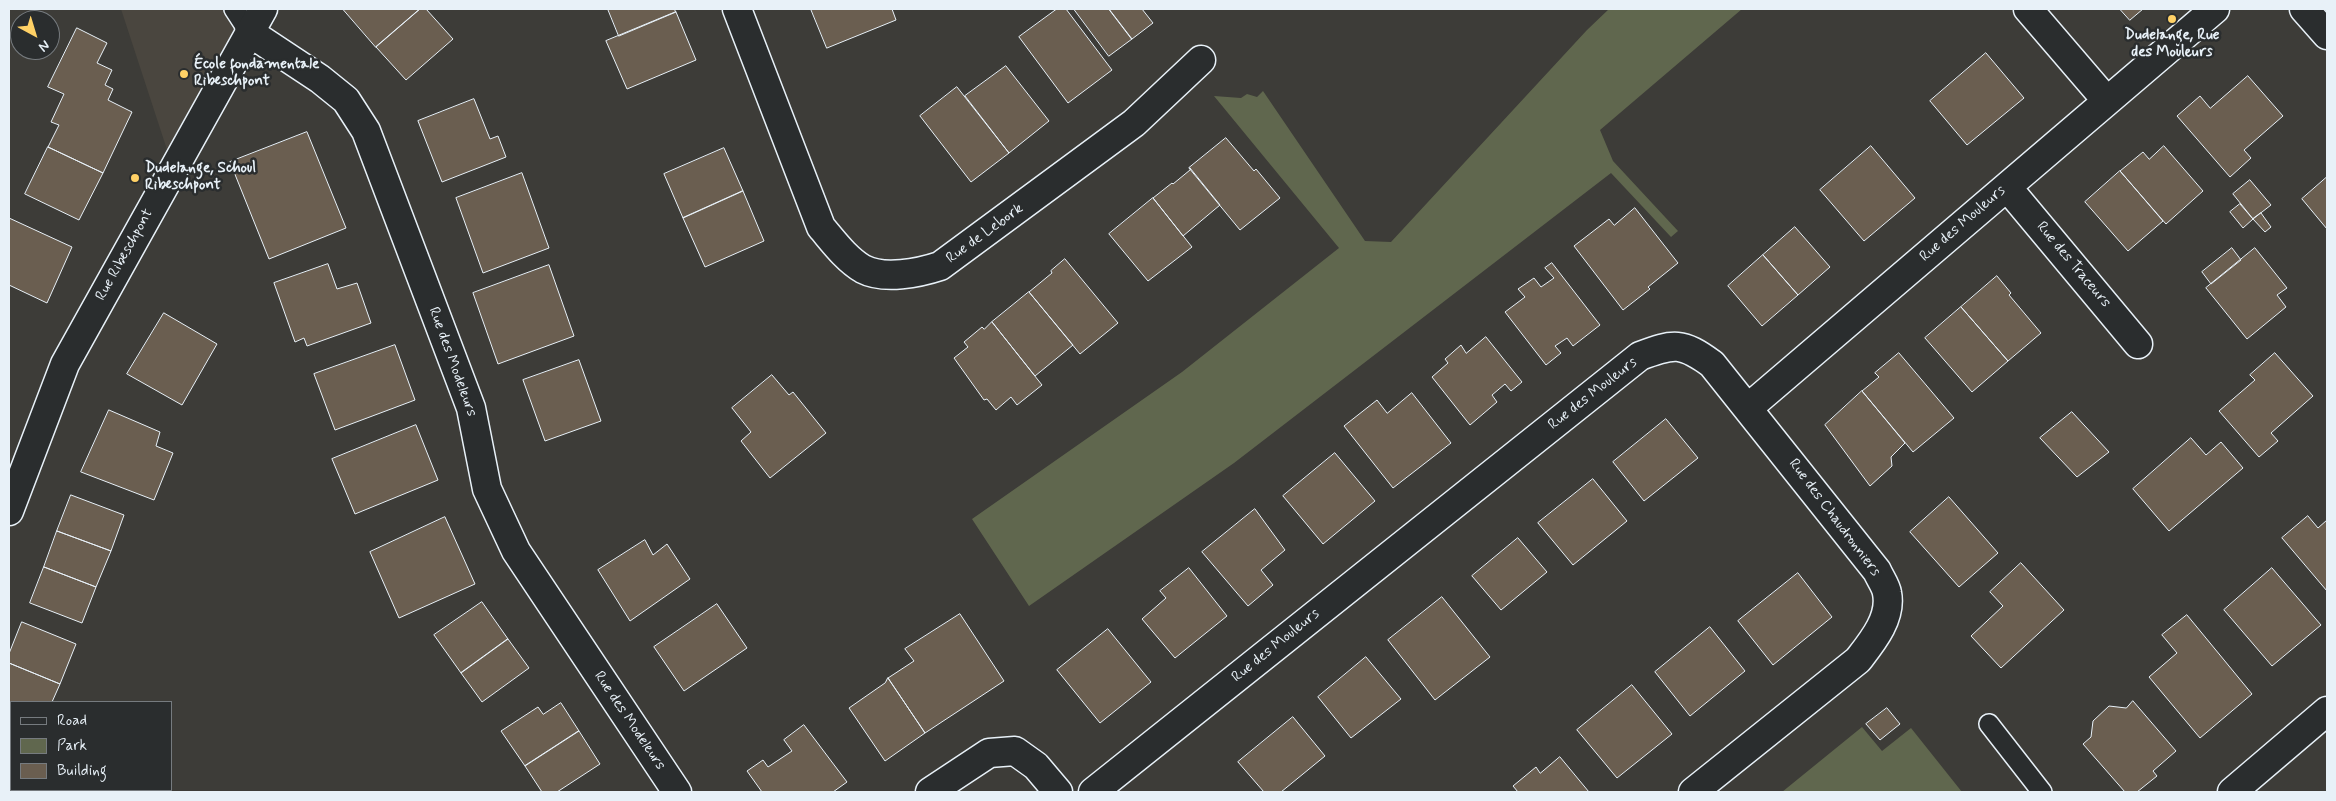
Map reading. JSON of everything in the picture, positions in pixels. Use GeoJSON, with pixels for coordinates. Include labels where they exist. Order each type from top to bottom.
{"type":"FeatureCollection","features":[{"type":"Feature","properties":{"kind":"street","name":"Rue Ribeschpont"},"geometry":{"type":"LineString","coordinates":[[9,511],[65,364],[262,9]]}},
{"type":"Feature","properties":{"kind":"street","name":"Rue de Lebork"},"geometry":{"type":"LineString","coordinates":[[736,9],[821,227],[845,254],[864,269],[884,273],[914,274],[940,266],[1134,123],[1201,60]]}},
{"type":"Feature","properties":{"kind":"street"},"geometry":{"type":"LineString","coordinates":[[2028,9],[2107,101]]}},
{"type":"Feature","properties":{"kind":"street","name":"Rue des Mouleurs"},"geometry":{"type":"LineString","coordinates":[[1093,792],[1640,356],[1662,347],[1680,346],[1697,352],[1712,364],[1748,408],[2215,9]]}},
{"type":"Feature","properties":{"kind":"street"},"geometry":{"type":"LineString","coordinates":[[2304,9],[2327,36]]}},
{"type":"Feature","properties":{"kind":"street","name":"Rue des Modeleurs"},"geometry":{"type":"LineString","coordinates":[[250,32],[320,79],[346,100],[366,131],[470,408],[487,489],[516,551],[677,792]]}},
{"type":"Feature","properties":{"kind":"street","name":"Rue des Traceurs"},"geometry":{"type":"LineString","coordinates":[[2007,187],[2138,344]]}},
{"type":"Feature","properties":{"kind":"street","name":"Rue des Chaudronniers"},"geometry":{"type":"LineString","coordinates":[[1693,792],[1858,660],[1877,636],[1886,612],[1887,593],[1877,571],[1748,408]]}},
{"type":"Feature","properties":{"kind":"street"},"geometry":{"type":"LineString","coordinates":[[2232,792],[2327,711]]}},
{"type":"Feature","properties":{"kind":"street"},"geometry":{"type":"LineString","coordinates":[[930,792],[989,753],[1015,751],[1036,766],[1058,792]]}},
{"type":"Feature","properties":{"kind":"lane"},"geometry":{"type":"LineString","coordinates":[[234,9],[250,32]]}},
{"type":"Feature","properties":{"kind":"lane"},"geometry":{"type":"LineString","coordinates":[[1989,724],[2042,792]]}},
{"type":"Feature","properties":{"kind":"shaded area","name":"École fondamentale Ribeschpont"},"geometry":{"type":"Polygon","coordinates":[[[121,9],[263,9],[173,168],[121,9]]]}},
{"type":"Feature","properties":{"kind":"green space"},"geometry":{"type":"Polygon","coordinates":[[[1609,9],[1742,9],[1600,130],[1613,161],[1678,231],[1671,237],[1611,173],[1234,463],[1029,606],[972,519],[1182,372],[1339,248],[1214,96],[1241,98],[1247,94],[1257,97],[1263,91],[1365,241],[1391,242],[1587,30],[1609,9]]]}},
{"type":"Feature","properties":{"kind":"green space"},"geometry":{"type":"Polygon","coordinates":[[[1862,727],[1882,751],[1911,728],[1962,792],[1782,792],[1862,727]]]}},
{"type":"Feature","properties":{"kind":"building"},"geometry":{"type":"Polygon","coordinates":[[[343,9],[420,9],[376,47],[343,9]]]}},
{"type":"Feature","properties":{"kind":"building"},"geometry":{"type":"Polygon","coordinates":[[[420,9],[426,9],[453,39],[406,80],[376,47],[420,9]]]}},
{"type":"Feature","properties":{"kind":"building"},"geometry":{"type":"Polygon","coordinates":[[[608,9],[674,9],[676,12],[619,36],[608,9]]]}},
{"type":"Feature","properties":{"kind":"building"},"geometry":{"type":"Polygon","coordinates":[[[811,9],[892,9],[896,20],[827,48],[811,9]]]}},
{"type":"Feature","properties":{"kind":"building"},"geometry":{"type":"Polygon","coordinates":[[[1057,9],[1066,9],[1112,70],[1068,103],[1019,37],[1057,9]]]}},
{"type":"Feature","properties":{"kind":"building"},"geometry":{"type":"Polygon","coordinates":[[[1074,9],[1109,9],[1132,39],[1109,56],[1074,9]]]}},
{"type":"Feature","properties":{"kind":"building"},"geometry":{"type":"Polygon","coordinates":[[[1109,9],[1142,9],[1153,23],[1132,39],[1109,9]]]}},
{"type":"Feature","properties":{"kind":"building"},"geometry":{"type":"Polygon","coordinates":[[[2120,9],[2143,9],[2130,20],[2120,9]]]}},
{"type":"Feature","properties":{"kind":"building"},"geometry":{"type":"Polygon","coordinates":[[[676,12],[696,60],[627,89],[606,41],[676,12]]]}},
{"type":"Feature","properties":{"kind":"building"},"geometry":{"type":"Polygon","coordinates":[[[77,28],[107,43],[97,63],[112,70],[105,85],[113,89],[108,100],[132,112],[103,173],[48,147],[59,125],[51,122],[64,94],[48,87],[77,28]]]}},
{"type":"Feature","properties":{"kind":"building"},"geometry":{"type":"Polygon","coordinates":[[[1986,53],[2024,98],[1967,145],[1930,101],[1986,53]]]}},
{"type":"Feature","properties":{"kind":"building"},"geometry":{"type":"Polygon","coordinates":[[[1006,66],[1049,121],[1009,153],[965,96],[1006,66]]]}},
{"type":"Feature","properties":{"kind":"building"},"geometry":{"type":"Polygon","coordinates":[[[2248,76],[2283,116],[2244,150],[2251,158],[2230,177],[2177,116],[2200,96],[2210,108],[2248,76]]]}},
{"type":"Feature","properties":{"kind":"building"},"geometry":{"type":"Polygon","coordinates":[[[957,87],[1009,153],[971,182],[920,116],[957,87]]]}},
{"type":"Feature","properties":{"kind":"building"},"geometry":{"type":"Polygon","coordinates":[[[474,99],[490,139],[498,136],[506,157],[442,182],[418,121],[474,99]]]}},
{"type":"Feature","properties":{"kind":"building"},"geometry":{"type":"Polygon","coordinates":[[[307,132],[346,228],[269,259],[230,162],[307,132]]]}},
{"type":"Feature","properties":{"kind":"building"},"geometry":{"type":"Polygon","coordinates":[[[1226,138],[1254,171],[1256,169],[1280,198],[1240,230],[1189,168],[1226,138]]]}},
{"type":"Feature","properties":{"kind":"building"},"geometry":{"type":"Polygon","coordinates":[[[1871,146],[1915,198],[1864,241],[1820,190],[1871,146]]]}},
{"type":"Feature","properties":{"kind":"building"},"geometry":{"type":"Polygon","coordinates":[[[2164,146],[2203,191],[2166,224],[2120,171],[2143,152],[2149,159],[2164,146]]]}},
{"type":"Feature","properties":{"kind":"building"},"geometry":{"type":"Polygon","coordinates":[[[48,147],[103,173],[79,220],[25,194],[48,147]]]}},
{"type":"Feature","properties":{"kind":"building"},"geometry":{"type":"Polygon","coordinates":[[[724,148],[743,191],[683,218],[664,174],[724,148]]]}},
{"type":"Feature","properties":{"kind":"building"},"geometry":{"type":"Polygon","coordinates":[[[1190,168],[1220,205],[1183,236],[1153,198],[1173,184],[1190,168]]]}},
{"type":"Feature","properties":{"kind":"building"},"geometry":{"type":"Polygon","coordinates":[[[2120,171],[2163,221],[2128,251],[2085,202],[2120,171]]]}},
{"type":"Feature","properties":{"kind":"building"},"geometry":{"type":"Polygon","coordinates":[[[522,173],[549,248],[483,273],[456,198],[522,173]]]}},
{"type":"Feature","properties":{"kind":"building"},"geometry":{"type":"Polygon","coordinates":[[[2327,177],[2327,229],[2302,199],[2327,177]]]}},
{"type":"Feature","properties":{"kind":"building"},"geometry":{"type":"Polygon","coordinates":[[[2250,180],[2271,205],[2253,219],[2233,194],[2250,180]]]}},
{"type":"Feature","properties":{"kind":"building"},"geometry":{"type":"Polygon","coordinates":[[[743,191],[764,241],[705,267],[683,218],[743,191]]]}},
{"type":"Feature","properties":{"kind":"building"},"geometry":{"type":"Polygon","coordinates":[[[1153,198],[1192,247],[1148,281],[1109,234],[1153,198]]]}},
{"type":"Feature","properties":{"kind":"building"},"geometry":{"type":"Polygon","coordinates":[[[2240,204],[2253,219],[2243,228],[2230,212],[2240,204]]]}},
{"type":"Feature","properties":{"kind":"building"},"geometry":{"type":"Polygon","coordinates":[[[1635,208],[1678,263],[1648,287],[1650,289],[1623,310],[1574,246],[1609,219],[1614,225],[1635,208]]]}},
{"type":"Feature","properties":{"kind":"building"},"geometry":{"type":"Polygon","coordinates":[[[2261,213],[2271,227],[2265,232],[2253,219],[2261,213]]]}},
{"type":"Feature","properties":{"kind":"building"},"geometry":{"type":"Polygon","coordinates":[[[9,218],[72,247],[47,303],[9,285],[9,218]]]}},
{"type":"Feature","properties":{"kind":"building"},"geometry":{"type":"Polygon","coordinates":[[[1795,227],[1830,267],[1798,295],[1763,255],[1795,227]]]}},
{"type":"Feature","properties":{"kind":"building"},"geometry":{"type":"Polygon","coordinates":[[[2232,248],[2241,260],[2211,284],[2202,272],[2232,248]]]}},
{"type":"Feature","properties":{"kind":"building"},"geometry":{"type":"Polygon","coordinates":[[[2255,248],[2287,288],[2277,295],[2286,307],[2247,339],[2206,288],[2255,248]]]}},
{"type":"Feature","properties":{"kind":"building"},"geometry":{"type":"Polygon","coordinates":[[[1763,255],[1798,295],[1762,326],[1728,286],[1763,255]]]}},
{"type":"Feature","properties":{"kind":"building"},"geometry":{"type":"Polygon","coordinates":[[[1065,259],[1118,323],[1080,354],[1029,292],[1052,273],[1051,271],[1065,259]]]}},
{"type":"Feature","properties":{"kind":"building"},"geometry":{"type":"Polygon","coordinates":[[[1552,263],[1600,325],[1573,346],[1567,338],[1555,346],[1561,353],[1546,365],[1505,312],[1525,297],[1518,289],[1534,278],[1541,287],[1554,278],[1545,268],[1552,263]]]}},
{"type":"Feature","properties":{"kind":"building"},"geometry":{"type":"Polygon","coordinates":[[[328,264],[337,289],[357,283],[371,323],[307,346],[304,338],[295,342],[274,283],[328,264]]]}},
{"type":"Feature","properties":{"kind":"building"},"geometry":{"type":"Polygon","coordinates":[[[549,265],[574,336],[498,364],[473,293],[549,265]]]}},
{"type":"Feature","properties":{"kind":"building"},"geometry":{"type":"Polygon","coordinates":[[[1997,276],[2011,293],[2009,295],[2041,333],[2008,361],[1961,307],[1997,276]]]}},
{"type":"Feature","properties":{"kind":"building"},"geometry":{"type":"Polygon","coordinates":[[[1029,292],[1073,345],[1035,376],[992,322],[1029,292]]]}},
{"type":"Feature","properties":{"kind":"building"},"geometry":{"type":"Polygon","coordinates":[[[1961,307],[2008,361],[1972,392],[1925,338],[1961,307]]]}},
{"type":"Feature","properties":{"kind":"building"},"geometry":{"type":"Polygon","coordinates":[[[164,313],[217,344],[182,405],[127,374],[164,313]]]}},
{"type":"Feature","properties":{"kind":"building"},"geometry":{"type":"Polygon","coordinates":[[[992,322],[1042,385],[1017,405],[1011,397],[996,410],[987,399],[984,400],[954,358],[968,347],[964,342],[982,327],[984,329],[992,322]]]}},
{"type":"Feature","properties":{"kind":"building"},"geometry":{"type":"Polygon","coordinates":[[[1486,337],[1522,382],[1511,391],[1505,384],[1492,395],[1497,402],[1470,425],[1432,377],[1448,363],[1445,359],[1461,345],[1466,353],[1486,337]]]}},
{"type":"Feature","properties":{"kind":"building"},"geometry":{"type":"Polygon","coordinates":[[[395,345],[415,400],[335,430],[314,374],[395,345]]]}},
{"type":"Feature","properties":{"kind":"building"},"geometry":{"type":"Polygon","coordinates":[[[1899,353],[1954,418],[1913,452],[1862,391],[1879,377],[1875,373],[1899,353]]]}},
{"type":"Feature","properties":{"kind":"building"},"geometry":{"type":"Polygon","coordinates":[[[2275,353],[2313,396],[2271,433],[2278,441],[2259,457],[2219,411],[2255,380],[2250,375],[2275,353]]]}},
{"type":"Feature","properties":{"kind":"building"},"geometry":{"type":"Polygon","coordinates":[[[579,360],[601,421],[545,441],[523,380],[579,360]]]}},
{"type":"Feature","properties":{"kind":"building"},"geometry":{"type":"Polygon","coordinates":[[[772,375],[789,395],[793,392],[826,433],[770,478],[741,441],[751,432],[732,408],[772,375]]]}},
{"type":"Feature","properties":{"kind":"building"},"geometry":{"type":"Polygon","coordinates":[[[1862,391],[1905,443],[1891,457],[1892,466],[1870,486],[1825,425],[1862,391]]]}},
{"type":"Feature","properties":{"kind":"building"},"geometry":{"type":"Polygon","coordinates":[[[1412,393],[1451,443],[1393,488],[1344,426],[1377,400],[1387,413],[1412,393]]]}},
{"type":"Feature","properties":{"kind":"building"},"geometry":{"type":"Polygon","coordinates":[[[109,410],[160,432],[156,446],[173,453],[154,500],[81,472],[109,410]]]}},
{"type":"Feature","properties":{"kind":"building"},"geometry":{"type":"Polygon","coordinates":[[[2072,412],[2109,452],[2077,477],[2040,438],[2072,412]]]}},
{"type":"Feature","properties":{"kind":"building"},"geometry":{"type":"Polygon","coordinates":[[[1666,419],[1698,458],[1644,501],[1613,462],[1666,419]]]}},
{"type":"Feature","properties":{"kind":"building"},"geometry":{"type":"Polygon","coordinates":[[[416,425],[438,480],[355,514],[332,459],[416,425]]]}},
{"type":"Feature","properties":{"kind":"building"},"geometry":{"type":"Polygon","coordinates":[[[2191,438],[2206,455],[2221,442],[2243,468],[2169,531],[2133,489],[2191,438]]]}},
{"type":"Feature","properties":{"kind":"building"},"geometry":{"type":"Polygon","coordinates":[[[1335,453],[1375,501],[1323,544],[1283,496],[1335,453]]]}},
{"type":"Feature","properties":{"kind":"building"},"geometry":{"type":"Polygon","coordinates":[[[1593,479],[1627,521],[1573,565],[1538,523],[1593,479]]]}},
{"type":"Feature","properties":{"kind":"building"},"geometry":{"type":"Polygon","coordinates":[[[71,495],[124,515],[111,551],[57,531],[71,495]]]}},
{"type":"Feature","properties":{"kind":"building"},"geometry":{"type":"Polygon","coordinates":[[[1949,497],[1998,553],[1959,587],[1910,532],[1949,497]]]}},
{"type":"Feature","properties":{"kind":"building"},"geometry":{"type":"Polygon","coordinates":[[[1255,509],[1285,550],[1261,570],[1273,585],[1248,606],[1202,552],[1255,509]]]}},
{"type":"Feature","properties":{"kind":"building"},"geometry":{"type":"Polygon","coordinates":[[[2308,516],[2318,528],[2327,520],[2327,591],[2282,538],[2308,516]]]}},
{"type":"Feature","properties":{"kind":"building"},"geometry":{"type":"Polygon","coordinates":[[[445,517],[475,584],[399,618],[370,552],[445,517]]]}},
{"type":"Feature","properties":{"kind":"building"},"geometry":{"type":"Polygon","coordinates":[[[57,531],[111,551],[96,587],[44,567],[57,531]]]}},
{"type":"Feature","properties":{"kind":"building"},"geometry":{"type":"Polygon","coordinates":[[[1518,538],[1547,572],[1501,610],[1472,576],[1518,538]]]}},
{"type":"Feature","properties":{"kind":"building"},"geometry":{"type":"Polygon","coordinates":[[[645,540],[653,555],[667,544],[690,579],[630,621],[598,570],[645,540]]]}},
{"type":"Feature","properties":{"kind":"building"},"geometry":{"type":"Polygon","coordinates":[[[2021,563],[2064,610],[2001,668],[1971,636],[2003,606],[1990,592],[2021,563]]]}},
{"type":"Feature","properties":{"kind":"building"},"geometry":{"type":"Polygon","coordinates":[[[44,567],[96,587],[82,623],[30,603],[44,567]]]}},
{"type":"Feature","properties":{"kind":"building"},"geometry":{"type":"Polygon","coordinates":[[[1189,568],[1227,616],[1175,658],[1142,619],[1166,598],[1160,591],[1189,568]]]}},
{"type":"Feature","properties":{"kind":"building"},"geometry":{"type":"Polygon","coordinates":[[[2272,568],[2321,625],[2272,666],[2224,610],[2272,568]]]}},
{"type":"Feature","properties":{"kind":"building"},"geometry":{"type":"Polygon","coordinates":[[[1798,573],[1832,617],[1773,665],[1738,621],[1798,573]]]}},
{"type":"Feature","properties":{"kind":"building"},"geometry":{"type":"Polygon","coordinates":[[[1442,597],[1490,657],[1435,700],[1388,640],[1442,597]]]}},
{"type":"Feature","properties":{"kind":"building"},"geometry":{"type":"Polygon","coordinates":[[[482,602],[508,639],[461,673],[434,635],[482,602]]]}},
{"type":"Feature","properties":{"kind":"building"},"geometry":{"type":"Polygon","coordinates":[[[717,604],[747,648],[684,691],[654,647],[717,604]]]}},
{"type":"Feature","properties":{"kind":"building"},"geometry":{"type":"Polygon","coordinates":[[[960,614],[1004,681],[925,733],[888,678],[914,661],[905,649],[960,614]]]}},
{"type":"Feature","properties":{"kind":"building"},"geometry":{"type":"Polygon","coordinates":[[[2187,615],[2252,694],[2200,738],[2149,677],[2177,653],[2162,635],[2187,615]]]}},
{"type":"Feature","properties":{"kind":"building"},"geometry":{"type":"Polygon","coordinates":[[[22,622],[76,644],[60,684],[9,663],[9,654],[22,622]]]}},
{"type":"Feature","properties":{"kind":"building"},"geometry":{"type":"Polygon","coordinates":[[[1710,627],[1745,671],[1690,716],[1655,672],[1710,627]]]}},
{"type":"Feature","properties":{"kind":"building"},"geometry":{"type":"Polygon","coordinates":[[[1108,629],[1151,682],[1100,723],[1057,670],[1108,629]]]}},
{"type":"Feature","properties":{"kind":"building"},"geometry":{"type":"Polygon","coordinates":[[[508,639],[529,668],[482,702],[461,673],[508,639]]]}},
{"type":"Feature","properties":{"kind":"building"},"geometry":{"type":"Polygon","coordinates":[[[1366,657],[1401,699],[1351,738],[1318,697],[1366,657]]]}},
{"type":"Feature","properties":{"kind":"building"},"geometry":{"type":"Polygon","coordinates":[[[9,663],[60,684],[52,701],[10,701],[9,710],[9,663]]]}},
{"type":"Feature","properties":{"kind":"building"},"geometry":{"type":"Polygon","coordinates":[[[888,678],[925,733],[885,761],[849,708],[885,683],[888,678]]]}},
{"type":"Feature","properties":{"kind":"building"},"geometry":{"type":"Polygon","coordinates":[[[1632,685],[1672,734],[1617,778],[1577,730],[1632,685]]]}},
{"type":"Feature","properties":{"kind":"building"},"geometry":{"type":"Polygon","coordinates":[[[2133,701],[2176,751],[2153,771],[2157,776],[2137,792],[2125,792],[2083,744],[2091,737],[2093,721],[2109,706],[2126,708],[2133,701]]]}},
{"type":"Feature","properties":{"kind":"building"},"geometry":{"type":"Polygon","coordinates":[[[561,703],[579,731],[525,766],[501,731],[538,707],[543,714],[561,703]]]}},
{"type":"Feature","properties":{"kind":"building"},"geometry":{"type":"Polygon","coordinates":[[[1887,708],[1900,724],[1880,740],[1866,724],[1887,708]]]}},
{"type":"Feature","properties":{"kind":"building"},"geometry":{"type":"Polygon","coordinates":[[[9,710],[10,756],[9,756],[9,710]]]}},
{"type":"Feature","properties":{"kind":"building"},"geometry":{"type":"Polygon","coordinates":[[[1293,717],[1325,756],[1281,792],[1264,792],[1238,762],[1293,717]]]}},
{"type":"Feature","properties":{"kind":"building"},"geometry":{"type":"Polygon","coordinates":[[[804,725],[847,782],[833,792],[762,792],[747,771],[763,760],[768,767],[792,751],[784,740],[804,725]]]}},
{"type":"Feature","properties":{"kind":"building"},"geometry":{"type":"Polygon","coordinates":[[[579,731],[600,764],[557,792],[542,792],[525,766],[579,731]]]}},
{"type":"Feature","properties":{"kind":"building"},"geometry":{"type":"Polygon","coordinates":[[[1560,757],[1589,792],[1518,792],[1513,786],[1536,767],[1540,773],[1560,757]]]}},
{"type":"Feature","properties":{"kind":"place","name":"Dudelange, Rue des Mouleurs"},"geometry":{"type":"Point","coordinates":[2172,19]}},
{"type":"Feature","properties":{"kind":"place","name":"École fondamentale Ribeschpont"},"geometry":{"type":"Point","coordinates":[184,74]}},
{"type":"Feature","properties":{"kind":"place","name":"Dudelange, Schoul Ribeschpont"},"geometry":{"type":"Point","coordinates":[135,178]}}]}
